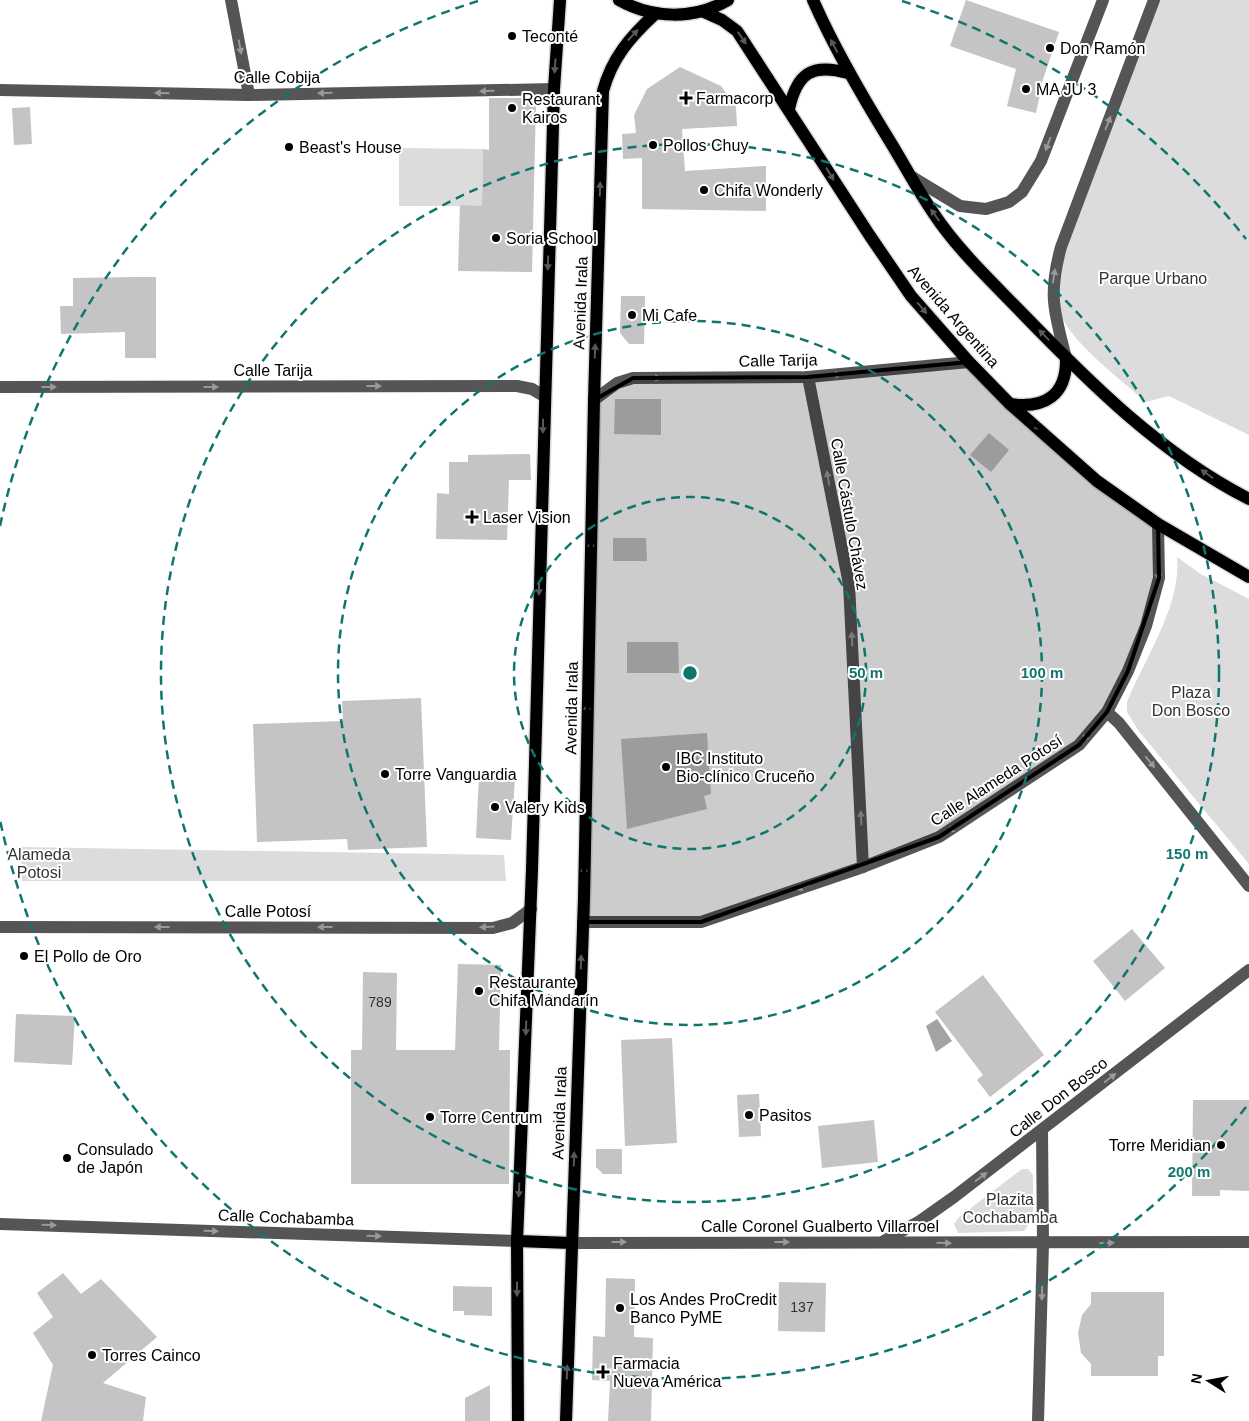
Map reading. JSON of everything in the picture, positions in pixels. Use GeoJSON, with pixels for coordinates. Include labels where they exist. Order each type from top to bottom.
{"type":"FeatureCollection","features":[{"type":"Feature","properties":{"kind":"main road","name":"Avenida Irala"},"geometry":{"type":"LineString","coordinates":[[518,1421],[516,1240],[531,909],[544,396],[554,90],[560,0]]}},
{"type":"Feature","properties":{"kind":"main road"},"geometry":{"type":"LineString","coordinates":[[619,0],[633,8],[654,14],[683,15],[702,11],[728,0]]}},
{"type":"Feature","properties":{"kind":"main road"},"geometry":{"type":"LineString","coordinates":[[813,0],[830,40],[848,73],[934,215],[980,270],[1099,391],[1148,432],[1228,488],[1249,499]]}},
{"type":"Feature","properties":{"kind":"main road","name":"Avenida Argentina"},"geometry":{"type":"LineString","coordinates":[[702,11],[722,20],[737,31],[870,236],[912,296],[1010,404],[1097,481],[1158,524],[1249,576]]}},
{"type":"Feature","properties":{"kind":"main road","name":"Avenida Irala"},"geometry":{"type":"LineString","coordinates":[[566,1421],[570,1243],[583,922],[594,400],[603,91],[608,74],[618,53],[654,14]]}},
{"type":"Feature","properties":{"kind":"main road"},"geometry":{"type":"LineString","coordinates":[[789,109],[794,88],[810,72],[829,67],[848,73]]}},
{"type":"Feature","properties":{"kind":"main road"},"geometry":{"type":"LineString","coordinates":[[1010,404],[1028,406],[1044,402],[1058,391],[1064,381],[1066,358]]}},
{"type":"Feature","properties":{"kind":"main road","name":"Calle Cochabamba"},"geometry":{"type":"LineString","coordinates":[[516,1240],[570,1243]]}},
{"type":"Feature","properties":{"kind":"street"},"geometry":{"type":"LineString","coordinates":[[231,0],[249,94]]}},
{"type":"Feature","properties":{"kind":"street"},"geometry":{"type":"LineString","coordinates":[[912,177],[960,206],[986,209],[1009,202],[1022,192],[1041,161],[1103,0]]}},
{"type":"Feature","properties":{"kind":"street"},"geometry":{"type":"LineString","coordinates":[[1066,358],[1053,308],[1053,276],[1061,247],[1154,0]]}},
{"type":"Feature","properties":{"kind":"street","name":"Calle Cobija"},"geometry":{"type":"LineString","coordinates":[[0,90],[249,94],[554,90]]}},
{"type":"Feature","properties":{"kind":"street","name":"Calle Tarija"},"geometry":{"type":"LineString","coordinates":[[594,400],[617,383],[632,378],[808,377],[970,362]]}},
{"type":"Feature","properties":{"kind":"street","name":"Calle Cástulo Chávez"},"geometry":{"type":"LineString","coordinates":[[808,377],[849,584],[863,867]]}},
{"type":"Feature","properties":{"kind":"street","name":"Calle Tarija"},"geometry":{"type":"LineString","coordinates":[[0,387],[517,386],[544,396]]}},
{"type":"Feature","properties":{"kind":"street","name":"Calle Alameda Potosí"},"geometry":{"type":"LineString","coordinates":[[583,922],[701,922],[863,867],[939,837],[1079,745],[1107,712],[1128,671],[1142,635],[1159,578],[1158,524]]}},
{"type":"Feature","properties":{"kind":"street"},"geometry":{"type":"LineString","coordinates":[[1107,712],[1118,723],[1249,886]]}},
{"type":"Feature","properties":{"kind":"street","name":"Calle Potosí"},"geometry":{"type":"LineString","coordinates":[[0,927],[493,928],[512,922],[531,909]]}},
{"type":"Feature","properties":{"kind":"street","name":"Calle Don Bosco"},"geometry":{"type":"LineString","coordinates":[[882,1242],[920,1221],[954,1197],[1249,970]]}},
{"type":"Feature","properties":{"kind":"street"},"geometry":{"type":"LineString","coordinates":[[1038,1421],[1043,1244],[1042,1131]]}},
{"type":"Feature","properties":{"kind":"street","name":"Calle Cochabamba"},"geometry":{"type":"LineString","coordinates":[[0,1224],[516,1240]]}},
{"type":"Feature","properties":{"kind":"street","name":"Calle Coronel Gualberto Villarroel"},"geometry":{"type":"LineString","coordinates":[[570,1243],[882,1242],[1043,1244],[1249,1242]]}},
{"type":"Feature","properties":{"kind":"highlighted area"},"geometry":{"type":"Polygon","coordinates":[[[969,362],[1097,481],[1158,524],[1159,578],[1128,671],[1107,712],[1079,745],[939,837],[701,922],[583,922],[594,400],[633,378],[808,377],[969,362]]]}},
{"type":"Feature","properties":{"kind":"green space","name":"Parque Urbano"},"geometry":{"type":"Polygon","coordinates":[[[1155,0],[1249,0],[1249,435],[1169,396],[1146,402],[1075,337],[1066,325],[1059,307],[1056,286],[1058,257],[1155,0]]]}},
{"type":"Feature","properties":{"kind":"green space"},"geometry":{"type":"Polygon","coordinates":[[[399,148],[483,149],[482,206],[399,206],[399,148]]]}},
{"type":"Feature","properties":{"kind":"green space","name":"Plaza Don Bosco"},"geometry":{"type":"Polygon","coordinates":[[[1177,557],[1199,573],[1249,599],[1249,864],[1138,730],[1127,712],[1127,702],[1160,631],[1174,594],[1177,557]]]}},
{"type":"Feature","properties":{"kind":"green space","name":"Alameda Potosi"},"geometry":{"type":"Polygon","coordinates":[[[21,847],[504,855],[506,881],[22,881],[21,847]]]}},
{"type":"Feature","properties":{"kind":"green space","name":"Plazita Cochabamba"},"geometry":{"type":"Polygon","coordinates":[[[1022,1169],[1028,1169],[1033,1175],[1033,1218],[1024,1231],[958,1233],[954,1224],[959,1217],[1022,1169]]]}},
{"type":"Feature","properties":{"kind":"shaded area"},"geometry":{"type":"Polygon","coordinates":[[[937,1019],[952,1041],[936,1052],[926,1026],[937,1019]]]}},
{"type":"Feature","properties":{"kind":"building"},"geometry":{"type":"Polygon","coordinates":[[[966,0],[1059,32],[1038,94],[1040,95],[1036,113],[1007,106],[1016,69],[950,46],[966,0]]]}},
{"type":"Feature","properties":{"kind":"building"},"geometry":{"type":"Polygon","coordinates":[[[680,67],[721,86],[736,107],[737,126],[682,129],[685,171],[766,166],[766,211],[642,209],[642,158],[623,159],[622,134],[636,133],[634,115],[647,89],[680,67]]]}},
{"type":"Feature","properties":{"kind":"building","name":"Soria School"},"geometry":{"type":"Polygon","coordinates":[[[489,98],[532,98],[536,103],[532,272],[458,271],[460,205],[482,206],[483,149],[489,150],[489,98]]]}},
{"type":"Feature","properties":{"kind":"building"},"geometry":{"type":"Polygon","coordinates":[[[30,107],[32,144],[14,145],[12,108],[30,107]]]}},
{"type":"Feature","properties":{"kind":"building"},"geometry":{"type":"Polygon","coordinates":[[[156,277],[156,358],[125,358],[125,332],[61,334],[60,306],[73,306],[73,278],[156,277]]]}},
{"type":"Feature","properties":{"kind":"building","name":"Mi Cafe"},"geometry":{"type":"Polygon","coordinates":[[[621,296],[645,296],[644,344],[629,344],[620,333],[621,296]]]}},
{"type":"Feature","properties":{"kind":"building"},"geometry":{"type":"Polygon","coordinates":[[[615,399],[661,399],[661,435],[614,434],[615,399]]]}},
{"type":"Feature","properties":{"kind":"building"},"geometry":{"type":"Polygon","coordinates":[[[989,433],[1009,450],[991,472],[970,455],[989,433]]]}},
{"type":"Feature","properties":{"kind":"building"},"geometry":{"type":"Polygon","coordinates":[[[530,454],[531,480],[509,480],[507,540],[436,539],[437,493],[449,494],[449,462],[468,462],[468,455],[530,454]]]}},
{"type":"Feature","properties":{"kind":"building"},"geometry":{"type":"Polygon","coordinates":[[[613,538],[646,538],[647,561],[613,561],[613,538]]]}},
{"type":"Feature","properties":{"kind":"building"},"geometry":{"type":"Polygon","coordinates":[[[627,642],[678,642],[679,673],[627,673],[627,642]]]}},
{"type":"Feature","properties":{"kind":"building"},"geometry":{"type":"Polygon","coordinates":[[[421,698],[427,847],[348,850],[347,839],[257,842],[253,724],[343,721],[342,701],[421,698]]]}},
{"type":"Feature","properties":{"kind":"building","name":"IBC Instituto Bio-clínico Cruceño"},"geometry":{"type":"Polygon","coordinates":[[[707,733],[711,794],[704,796],[707,809],[627,829],[621,739],[707,733]]]}},
{"type":"Feature","properties":{"kind":"building","name":"Valery Kids"},"geometry":{"type":"Polygon","coordinates":[[[479,775],[515,777],[511,840],[476,838],[479,775]]]}},
{"type":"Feature","properties":{"kind":"building"},"geometry":{"type":"Polygon","coordinates":[[[1132,929],[1165,968],[1125,1001],[1093,961],[1132,929]]]}},
{"type":"Feature","properties":{"kind":"building","name":"Torre Centrum"},"geometry":{"type":"Polygon","coordinates":[[[458,964],[501,965],[499,1050],[510,1050],[509,1184],[351,1184],[351,1050],[362,1050],[363,972],[397,973],[396,1050],[455,1050],[458,964]]]}},
{"type":"Feature","properties":{"kind":"building"},"geometry":{"type":"Polygon","coordinates":[[[983,975],[1044,1055],[990,1097],[977,1080],[983,1075],[935,1012],[983,975]]]}},
{"type":"Feature","properties":{"kind":"building"},"geometry":{"type":"Polygon","coordinates":[[[16,1014],[75,1016],[72,1065],[14,1062],[16,1014]]]}},
{"type":"Feature","properties":{"kind":"building"},"geometry":{"type":"Polygon","coordinates":[[[672,1038],[677,1143],[625,1146],[621,1040],[672,1038]]]}},
{"type":"Feature","properties":{"kind":"building","name":"Pasitos"},"geometry":{"type":"Polygon","coordinates":[[[759,1094],[761,1136],[739,1137],[737,1095],[759,1094]]]}},
{"type":"Feature","properties":{"kind":"building","name":"Torre Meridian"},"geometry":{"type":"Polygon","coordinates":[[[1193,1100],[1249,1100],[1249,1191],[1220,1190],[1220,1196],[1192,1196],[1193,1100]]]}},
{"type":"Feature","properties":{"kind":"building"},"geometry":{"type":"Polygon","coordinates":[[[874,1120],[878,1162],[822,1168],[818,1126],[874,1120]]]}},
{"type":"Feature","properties":{"kind":"building"},"geometry":{"type":"Polygon","coordinates":[[[596,1149],[622,1149],[622,1174],[603,1174],[596,1167],[596,1149]]]}},
{"type":"Feature","properties":{"kind":"building","name":"Torres Cainco"},"geometry":{"type":"Polygon","coordinates":[[[63,1273],[81,1294],[101,1279],[157,1337],[103,1383],[146,1397],[143,1421],[41,1421],[53,1365],[33,1333],[53,1317],[37,1293],[63,1273]]]}},
{"type":"Feature","properties":{"kind":"building"},"geometry":{"type":"Polygon","coordinates":[[[606,1278],[635,1279],[634,1337],[653,1338],[651,1421],[608,1421],[610,1381],[592,1380],[593,1336],[605,1337],[606,1278]]]}},
{"type":"Feature","properties":{"kind":"building"},"geometry":{"type":"Polygon","coordinates":[[[779,1282],[826,1283],[825,1332],[778,1331],[779,1282]]]}},
{"type":"Feature","properties":{"kind":"building"},"geometry":{"type":"Polygon","coordinates":[[[453,1286],[492,1287],[492,1316],[464,1315],[464,1311],[453,1311],[453,1286]]]}},
{"type":"Feature","properties":{"kind":"building"},"geometry":{"type":"Polygon","coordinates":[[[1091,1292],[1164,1292],[1164,1356],[1158,1356],[1158,1376],[1091,1376],[1091,1364],[1081,1353],[1078,1333],[1082,1315],[1091,1304],[1091,1292]]]}},
{"type":"Feature","properties":{"kind":"building"},"geometry":{"type":"Polygon","coordinates":[[[490,1385],[490,1421],[465,1421],[465,1398],[490,1385]]]}},
{"type":"Feature","properties":{"kind":"place","name":"Teconté"},"geometry":{"type":"Point","coordinates":[512,36]}},
{"type":"Feature","properties":{"kind":"place","name":"Don Ramón"},"geometry":{"type":"Point","coordinates":[1050,48]}},
{"type":"Feature","properties":{"kind":"place","name":"MA JU 3"},"geometry":{"type":"Point","coordinates":[1026,89]}},
{"type":"Feature","properties":{"kind":"place","name":"Farmacorp"},"geometry":{"type":"Point","coordinates":[686,98]}},
{"type":"Feature","properties":{"kind":"place","name":"Restaurant Kairos"},"geometry":{"type":"Point","coordinates":[512,108]}},
{"type":"Feature","properties":{"kind":"place","name":"Pollos Chuy"},"geometry":{"type":"Point","coordinates":[653,145]}},
{"type":"Feature","properties":{"kind":"place","name":"Beast's House"},"geometry":{"type":"Point","coordinates":[289,147]}},
{"type":"Feature","properties":{"kind":"place","name":"Chifa Wonderly"},"geometry":{"type":"Point","coordinates":[704,190]}},
{"type":"Feature","properties":{"kind":"place","name":"Soria School"},"geometry":{"type":"Point","coordinates":[496,238]}},
{"type":"Feature","properties":{"kind":"place","name":"Mi Cafe"},"geometry":{"type":"Point","coordinates":[632,315]}},
{"type":"Feature","properties":{"kind":"place","name":"Laser Vision"},"geometry":{"type":"Point","coordinates":[472,517]}},
{"type":"Feature","properties":{"kind":"place","name":"IBC Instituto Bio-clínico Cruceño"},"geometry":{"type":"Point","coordinates":[666,767]}},
{"type":"Feature","properties":{"kind":"place","name":"Torre Vanguardia"},"geometry":{"type":"Point","coordinates":[385,774]}},
{"type":"Feature","properties":{"kind":"place","name":"Valery Kids"},"geometry":{"type":"Point","coordinates":[495,807]}},
{"type":"Feature","properties":{"kind":"place","name":"El Pollo de Oro"},"geometry":{"type":"Point","coordinates":[24,956]}},
{"type":"Feature","properties":{"kind":"place","name":"Restaurante Chifa Mandarín"},"geometry":{"type":"Point","coordinates":[479,991]}},
{"type":"Feature","properties":{"kind":"place","name":"Pasitos"},"geometry":{"type":"Point","coordinates":[749,1115]}},
{"type":"Feature","properties":{"kind":"place","name":"Torre Centrum"},"geometry":{"type":"Point","coordinates":[430,1117]}},
{"type":"Feature","properties":{"kind":"place","name":"Torre Meridian"},"geometry":{"type":"Point","coordinates":[1221,1145]}},
{"type":"Feature","properties":{"kind":"place","name":"Consulado de Japón"},"geometry":{"type":"Point","coordinates":[67,1158]}},
{"type":"Feature","properties":{"kind":"place","name":"Los Andes ProCredit Banco PyME"},"geometry":{"type":"Point","coordinates":[620,1308]}},
{"type":"Feature","properties":{"kind":"place","name":"Torres Cainco"},"geometry":{"type":"Point","coordinates":[92,1355]}},
{"type":"Feature","properties":{"kind":"place","name":"Farmacia Nueva América"},"geometry":{"type":"Point","coordinates":[603,1372]}}]}
